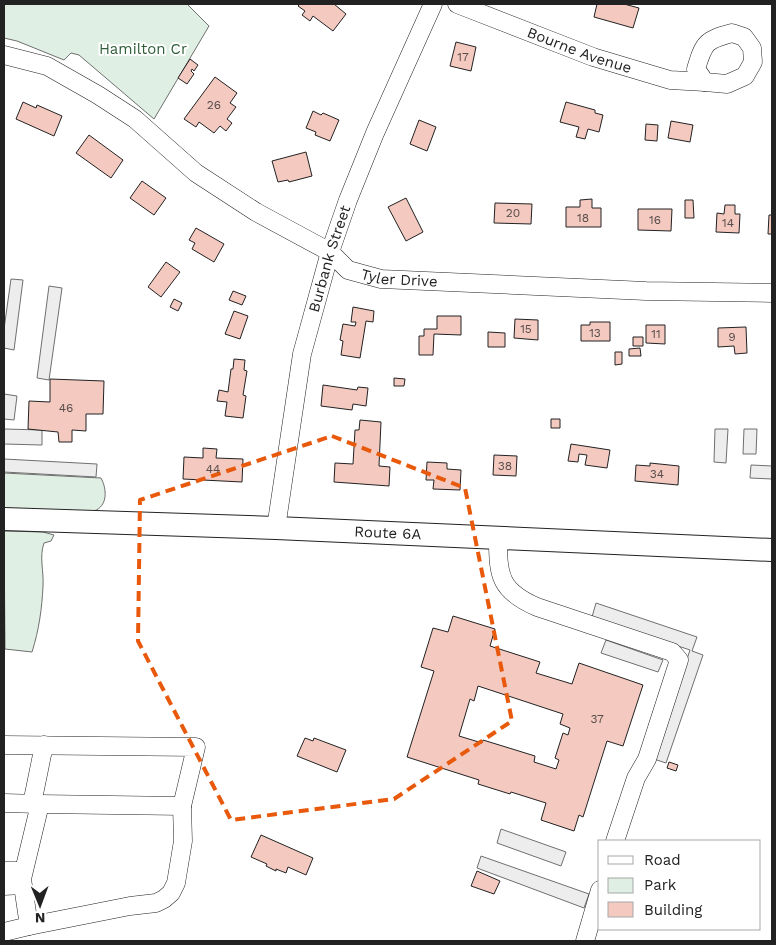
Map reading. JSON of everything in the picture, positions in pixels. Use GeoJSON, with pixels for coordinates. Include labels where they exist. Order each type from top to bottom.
{"type":"FeatureCollection","features":[{"type":"Feature","properties":{"kind":"main road","name":"Route 6A"},"geometry":{"type":"LineString","coordinates":[[4,519],[276,528],[772,550]]}},
{"type":"Feature","properties":{"kind":"street","name":"Burbank Street"},"geometry":{"type":"LineString","coordinates":[[276,528],[302,354],[330,252],[348,200],[372,142],[433,4]]}},
{"type":"Feature","properties":{"kind":"street","name":"Bourne Avenue"},"geometry":{"type":"LineString","coordinates":[[457,4],[593,57],[670,80],[705,82]]}},
{"type":"Feature","properties":{"kind":"street","name":"Tyler Drive"},"geometry":{"type":"LineString","coordinates":[[4,55],[47,66],[98,95],[135,119],[196,173],[256,212],[330,252],[348,270],[381,279],[646,291],[772,293]]}},
{"type":"Feature","properties":{"kind":"street"},"geometry":{"type":"LineString","coordinates":[[498,539],[498,563],[502,579],[506,587],[521,599],[537,607],[672,652],[679,660],[647,759],[636,778],[615,840]]}},
{"type":"Feature","properties":{"kind":"street"},"geometry":{"type":"LineString","coordinates":[[4,745],[196,747],[182,806],[183,841],[176,883],[171,893],[156,903],[130,906],[4,932]]}},
{"type":"Feature","properties":{"kind":"street"},"geometry":{"type":"LineString","coordinates":[[29,926],[23,878],[44,746]]}},
{"type":"Feature","properties":{"kind":"street"},"geometry":{"type":"LineString","coordinates":[[4,803],[182,806]]}},
{"type":"Feature","properties":{"kind":"street"},"geometry":{"type":"LineString","coordinates":[[4,871],[23,878]]}},
{"type":"Feature","properties":{"kind":"street"},"geometry":{"type":"LineString","coordinates":[[4,886],[23,878]]}},
{"type":"Feature","properties":{"kind":"street"},"geometry":{"type":"LineString","coordinates":[[585,941],[598,897]]}},
{"type":"Feature","properties":{"kind":"highlighted area"},"geometry":{"type":"Polygon","coordinates":[[[332,436],[465,488],[512,721],[394,799],[231,820],[138,641],[140,500],[332,436]]]}},
{"type":"Feature","properties":{"kind":"green space","name":"Hamilton Cr"},"geometry":{"type":"Polygon","coordinates":[[[4,4],[187,4],[209,26],[154,119],[79,55],[71,53],[64,60],[17,41],[4,38],[4,4]]]}},
{"type":"Feature","properties":{"kind":"green space"},"geometry":{"type":"Polygon","coordinates":[[[4,473],[101,478],[105,492],[104,501],[99,509],[94,511],[4,509],[4,473]]]}},
{"type":"Feature","properties":{"kind":"green space"},"geometry":{"type":"Polygon","coordinates":[[[4,531],[43,532],[54,535],[51,541],[44,543],[43,548],[42,602],[32,652],[5,649],[4,531]]]}},
{"type":"Feature","properties":{"kind":"shaded area"},"geometry":{"type":"Polygon","coordinates":[[[11,279],[23,280],[14,350],[4,348],[4,329],[11,279]]]}},
{"type":"Feature","properties":{"kind":"shaded area"},"geometry":{"type":"Polygon","coordinates":[[[49,286],[62,288],[49,380],[37,378],[49,286]]]}},
{"type":"Feature","properties":{"kind":"shaded area"},"geometry":{"type":"Polygon","coordinates":[[[4,394],[17,396],[14,420],[4,419],[4,394]]]}},
{"type":"Feature","properties":{"kind":"shaded area"},"geometry":{"type":"Polygon","coordinates":[[[4,429],[42,430],[42,445],[4,444],[4,429]]]}},
{"type":"Feature","properties":{"kind":"shaded area"},"geometry":{"type":"Polygon","coordinates":[[[715,429],[728,429],[726,463],[714,462],[715,429]]]}},
{"type":"Feature","properties":{"kind":"shaded area"},"geometry":{"type":"Polygon","coordinates":[[[744,429],[757,429],[756,454],[743,454],[744,429]]]}},
{"type":"Feature","properties":{"kind":"shaded area"},"geometry":{"type":"Polygon","coordinates":[[[4,459],[97,464],[96,477],[4,472],[4,459]]]}},
{"type":"Feature","properties":{"kind":"shaded area"},"geometry":{"type":"Polygon","coordinates":[[[751,465],[772,466],[772,479],[750,478],[751,465]]]}},
{"type":"Feature","properties":{"kind":"shaded area"},"geometry":{"type":"Polygon","coordinates":[[[596,603],[697,637],[692,651],[703,655],[666,763],[654,759],[690,650],[592,617],[596,603]]]}},
{"type":"Feature","properties":{"kind":"shaded area"},"geometry":{"type":"Polygon","coordinates":[[[606,640],[663,660],[658,672],[601,653],[606,640]]]}},
{"type":"Feature","properties":{"kind":"shaded area"},"geometry":{"type":"Polygon","coordinates":[[[501,829],[566,852],[561,866],[497,843],[501,829]]]}},
{"type":"Feature","properties":{"kind":"shaded area"},"geometry":{"type":"Polygon","coordinates":[[[481,856],[589,894],[584,908],[477,868],[481,856]]]}},
{"type":"Feature","properties":{"kind":"building"},"geometry":{"type":"Polygon","coordinates":[[[300,4],[334,4],[346,14],[333,31],[313,16],[310,21],[302,15],[305,11],[298,6],[300,4]]]}},
{"type":"Feature","properties":{"kind":"building"},"geometry":{"type":"Polygon","coordinates":[[[597,4],[624,4],[639,8],[633,28],[594,17],[597,4]]]}},
{"type":"Feature","properties":{"kind":"building"},"geometry":{"type":"Polygon","coordinates":[[[456,42],[476,47],[471,71],[450,66],[456,42]]]}},
{"type":"Feature","properties":{"kind":"building"},"geometry":{"type":"Polygon","coordinates":[[[190,59],[198,65],[194,71],[192,69],[191,71],[194,74],[187,84],[178,78],[190,59]]]}},
{"type":"Feature","properties":{"kind":"building"},"geometry":{"type":"Polygon","coordinates":[[[215,77],[237,93],[230,103],[236,107],[227,119],[232,123],[226,131],[220,126],[214,133],[199,122],[196,127],[184,119],[215,77]]]}},
{"type":"Feature","properties":{"kind":"building"},"geometry":{"type":"Polygon","coordinates":[[[23,102],[36,108],[37,105],[62,116],[54,136],[16,119],[23,102]]]}},
{"type":"Feature","properties":{"kind":"building"},"geometry":{"type":"Polygon","coordinates":[[[566,102],[595,110],[595,113],[603,115],[599,132],[588,129],[585,139],[576,137],[579,127],[560,122],[566,102]]]}},
{"type":"Feature","properties":{"kind":"building"},"geometry":{"type":"Polygon","coordinates":[[[313,111],[339,120],[330,141],[315,135],[316,132],[306,128],[313,111]]]}},
{"type":"Feature","properties":{"kind":"building"},"geometry":{"type":"Polygon","coordinates":[[[419,120],[436,127],[427,151],[410,144],[419,120]]]}},
{"type":"Feature","properties":{"kind":"building"},"geometry":{"type":"Polygon","coordinates":[[[671,121],[693,125],[690,142],[668,138],[671,121]]]}},
{"type":"Feature","properties":{"kind":"building"},"geometry":{"type":"Polygon","coordinates":[[[646,124],[658,125],[657,141],[645,140],[646,124]]]}},
{"type":"Feature","properties":{"kind":"building"},"geometry":{"type":"Polygon","coordinates":[[[89,135],[123,160],[111,178],[76,153],[89,135]]]}},
{"type":"Feature","properties":{"kind":"building"},"geometry":{"type":"Polygon","coordinates":[[[306,152],[312,176],[289,182],[288,180],[278,182],[272,161],[306,152]]]}},
{"type":"Feature","properties":{"kind":"building"},"geometry":{"type":"Polygon","coordinates":[[[142,181],[166,198],[154,215],[130,198],[142,181]]]}},
{"type":"Feature","properties":{"kind":"building"},"geometry":{"type":"Polygon","coordinates":[[[406,198],[423,232],[406,241],[388,207],[406,198]]]}},
{"type":"Feature","properties":{"kind":"building"},"geometry":{"type":"Polygon","coordinates":[[[592,199],[592,208],[601,208],[601,227],[566,227],[566,207],[580,207],[580,200],[592,199]]]}},
{"type":"Feature","properties":{"kind":"building"},"geometry":{"type":"Polygon","coordinates":[[[685,200],[693,200],[694,218],[685,218],[685,200]]]}},
{"type":"Feature","properties":{"kind":"building"},"geometry":{"type":"Polygon","coordinates":[[[495,203],[532,204],[531,224],[494,223],[495,203]]]}},
{"type":"Feature","properties":{"kind":"building"},"geometry":{"type":"Polygon","coordinates":[[[725,205],[735,205],[735,214],[740,214],[739,233],[716,232],[717,213],[724,214],[725,205]]]}},
{"type":"Feature","properties":{"kind":"building"},"geometry":{"type":"Polygon","coordinates":[[[638,209],[672,209],[671,231],[638,230],[638,209]]]}},
{"type":"Feature","properties":{"kind":"building"},"geometry":{"type":"Polygon","coordinates":[[[769,215],[772,215],[772,234],[768,234],[769,215]]]}},
{"type":"Feature","properties":{"kind":"building"},"geometry":{"type":"Polygon","coordinates":[[[196,228],[224,244],[214,262],[192,249],[195,243],[189,240],[196,228]]]}},
{"type":"Feature","properties":{"kind":"building"},"geometry":{"type":"Polygon","coordinates":[[[166,262],[180,272],[161,297],[148,287],[166,262]]]}},
{"type":"Feature","properties":{"kind":"building"},"geometry":{"type":"Polygon","coordinates":[[[233,291],[246,296],[242,305],[229,300],[233,291]]]}},
{"type":"Feature","properties":{"kind":"building"},"geometry":{"type":"Polygon","coordinates":[[[174,299],[182,303],[178,311],[170,307],[174,299]]]}},
{"type":"Feature","properties":{"kind":"building"},"geometry":{"type":"Polygon","coordinates":[[[353,307],[374,311],[373,322],[366,321],[360,358],[341,355],[343,341],[340,340],[343,324],[355,326],[356,322],[351,322],[353,307]]]}},
{"type":"Feature","properties":{"kind":"building"},"geometry":{"type":"Polygon","coordinates":[[[234,311],[248,316],[240,339],[225,334],[234,311]]]}},
{"type":"Feature","properties":{"kind":"building"},"geometry":{"type":"Polygon","coordinates":[[[437,316],[461,316],[461,335],[434,334],[433,355],[419,355],[419,336],[424,336],[424,329],[437,329],[437,316]]]}},
{"type":"Feature","properties":{"kind":"building"},"geometry":{"type":"Polygon","coordinates":[[[515,319],[538,320],[538,340],[514,338],[515,319]]]}},
{"type":"Feature","properties":{"kind":"building"},"geometry":{"type":"Polygon","coordinates":[[[590,322],[610,322],[610,341],[581,341],[581,325],[590,325],[590,322]]]}},
{"type":"Feature","properties":{"kind":"building"},"geometry":{"type":"Polygon","coordinates":[[[646,325],[665,325],[665,344],[646,343],[646,325]]]}},
{"type":"Feature","properties":{"kind":"building"},"geometry":{"type":"Polygon","coordinates":[[[746,327],[747,353],[735,354],[734,346],[718,347],[718,328],[746,327]]]}},
{"type":"Feature","properties":{"kind":"building"},"geometry":{"type":"Polygon","coordinates":[[[488,332],[505,333],[505,347],[488,347],[488,332]]]}},
{"type":"Feature","properties":{"kind":"building"},"geometry":{"type":"Polygon","coordinates":[[[633,337],[643,337],[643,346],[633,346],[633,337]]]}},
{"type":"Feature","properties":{"kind":"building"},"geometry":{"type":"Polygon","coordinates":[[[640,348],[641,356],[629,356],[629,349],[640,348]]]}},
{"type":"Feature","properties":{"kind":"building"},"geometry":{"type":"Polygon","coordinates":[[[615,352],[622,352],[622,364],[615,365],[615,352]]]}},
{"type":"Feature","properties":{"kind":"building"},"geometry":{"type":"Polygon","coordinates":[[[234,359],[245,360],[244,370],[247,371],[243,395],[246,396],[243,418],[225,416],[227,402],[217,401],[219,390],[228,392],[234,359]]]}},
{"type":"Feature","properties":{"kind":"building"},"geometry":{"type":"Polygon","coordinates":[[[394,378],[405,379],[404,386],[394,386],[394,378]]]}},
{"type":"Feature","properties":{"kind":"building"},"geometry":{"type":"Polygon","coordinates":[[[50,379],[104,381],[103,414],[86,414],[86,431],[72,430],[72,442],[59,442],[58,432],[28,429],[29,401],[50,402],[50,379]]]}},
{"type":"Feature","properties":{"kind":"building"},"geometry":{"type":"Polygon","coordinates":[[[323,385],[357,390],[358,387],[368,388],[366,406],[353,404],[352,410],[321,406],[323,385]]]}},
{"type":"Feature","properties":{"kind":"building"},"geometry":{"type":"Polygon","coordinates":[[[551,419],[560,419],[560,428],[551,428],[551,419]]]}},
{"type":"Feature","properties":{"kind":"building"},"geometry":{"type":"Polygon","coordinates":[[[360,420],[381,422],[379,466],[390,467],[389,486],[334,482],[335,463],[353,464],[355,430],[359,430],[360,420]]]}},
{"type":"Feature","properties":{"kind":"building"},"geometry":{"type":"Polygon","coordinates":[[[571,444],[610,450],[607,468],[585,465],[587,455],[579,454],[578,462],[568,461],[571,444]]]}},
{"type":"Feature","properties":{"kind":"building"},"geometry":{"type":"Polygon","coordinates":[[[203,448],[217,449],[216,458],[243,459],[242,482],[183,479],[184,457],[203,458],[203,448]]]}},
{"type":"Feature","properties":{"kind":"building"},"geometry":{"type":"Polygon","coordinates":[[[494,455],[517,456],[516,476],[493,475],[494,455]]]}},
{"type":"Feature","properties":{"kind":"building"},"geometry":{"type":"Polygon","coordinates":[[[427,462],[447,463],[447,469],[461,470],[460,490],[433,489],[434,480],[426,480],[427,462]]]}},
{"type":"Feature","properties":{"kind":"building"},"geometry":{"type":"Polygon","coordinates":[[[650,463],[679,466],[678,485],[635,481],[636,465],[650,466],[650,463]]]}},
{"type":"Feature","properties":{"kind":"building"},"geometry":{"type":"Polygon","coordinates":[[[453,616],[495,629],[490,646],[540,662],[536,673],[572,684],[579,663],[643,685],[623,746],[607,741],[583,817],[579,815],[574,831],[541,820],[546,803],[478,784],[479,780],[407,757],[434,671],[421,667],[433,628],[448,632],[453,616]],[[478,686],[474,701],[470,699],[459,736],[482,743],[483,740],[535,756],[534,762],[556,769],[559,760],[555,758],[563,733],[568,735],[570,728],[560,724],[563,714],[478,686]]]}},
{"type":"Feature","properties":{"kind":"building"},"geometry":{"type":"Polygon","coordinates":[[[305,738],[313,741],[314,738],[346,750],[337,772],[297,756],[305,738]]]}},
{"type":"Feature","properties":{"kind":"building"},"geometry":{"type":"Polygon","coordinates":[[[669,762],[678,765],[676,771],[667,768],[669,762]]]}},
{"type":"Feature","properties":{"kind":"building"},"geometry":{"type":"Polygon","coordinates":[[[261,835],[313,858],[306,875],[288,867],[286,873],[276,869],[276,871],[266,866],[267,864],[251,857],[261,835]]]}},
{"type":"Feature","properties":{"kind":"building"},"geometry":{"type":"Polygon","coordinates":[[[477,871],[500,881],[494,894],[471,886],[477,871]]]}}]}
